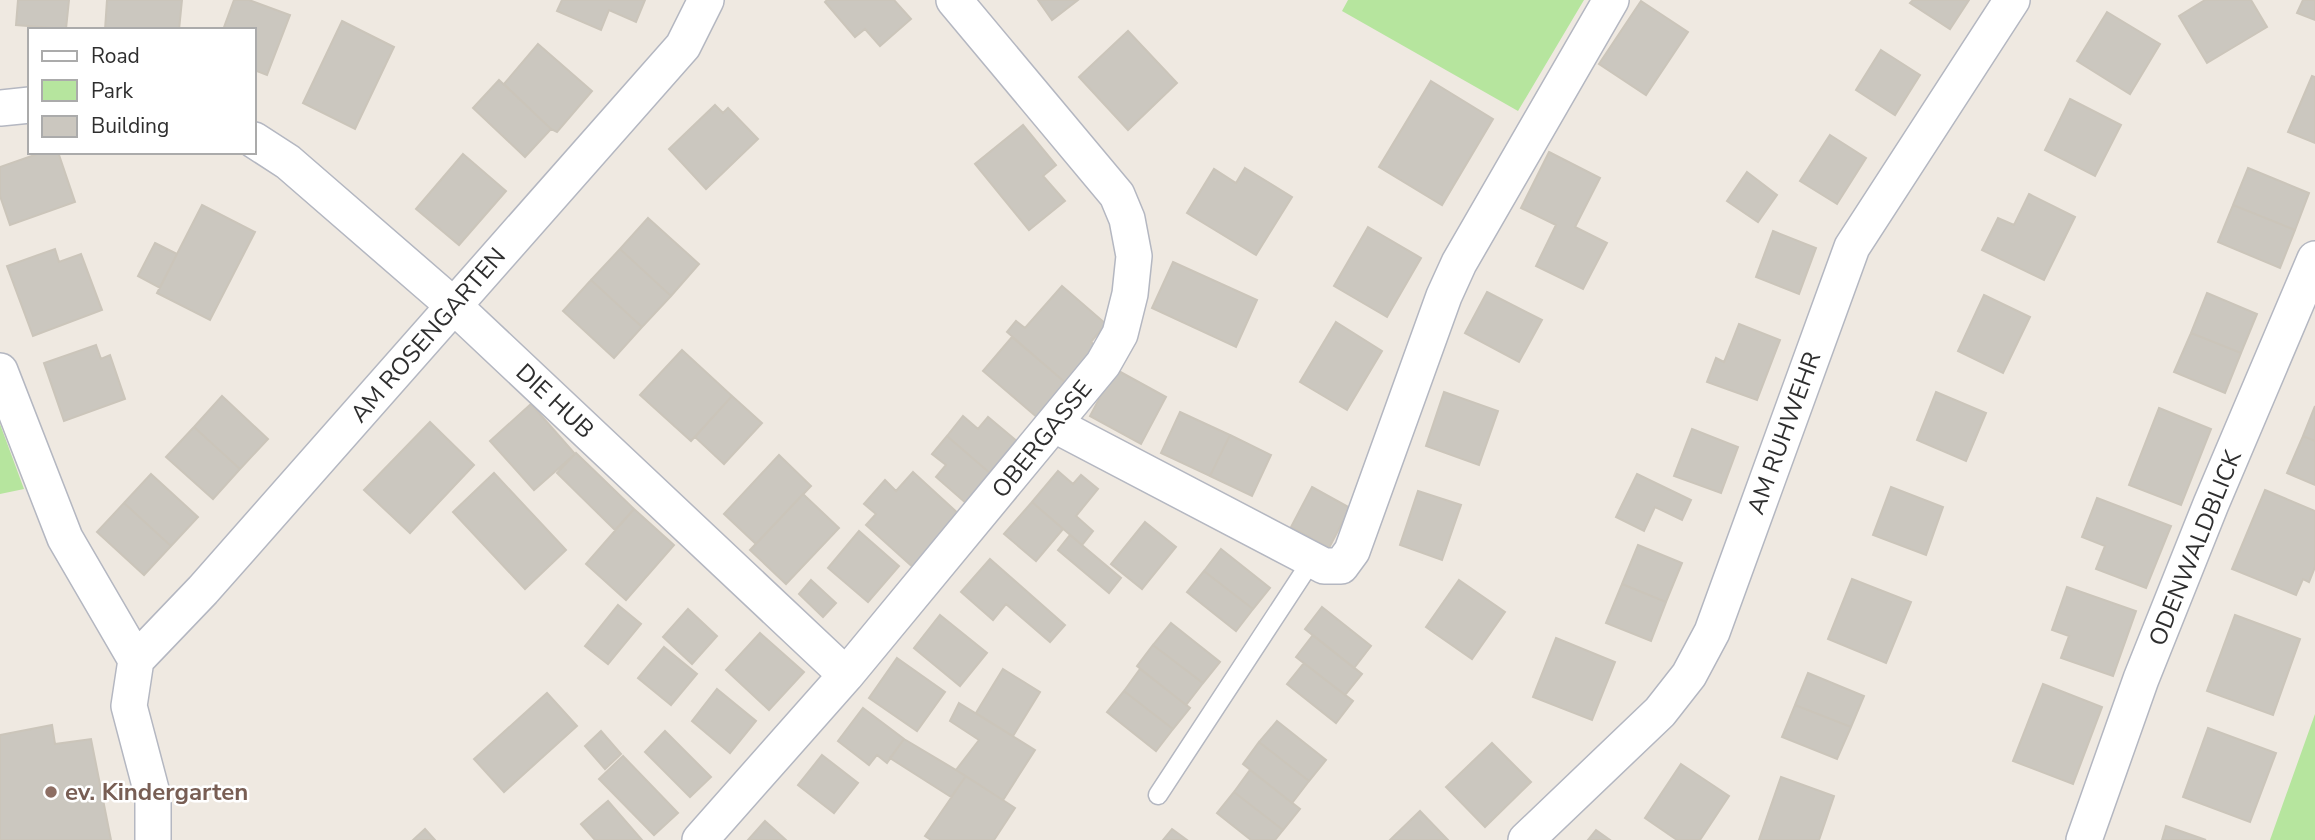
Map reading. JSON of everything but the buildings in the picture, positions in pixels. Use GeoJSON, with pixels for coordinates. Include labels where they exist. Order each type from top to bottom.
{"type":"FeatureCollection","features":[{"type":"Feature","properties":{"kind":"street","name":"AM ROSENGARTEN"},"geometry":{"type":"LineString","coordinates":[[136,660],[203,590],[683,46],[706,0]]}},
{"type":"Feature","properties":{"kind":"street","name":"OBERGASSE"},"geometry":{"type":"LineString","coordinates":[[700,840],[846,675],[1055,425],[1103,364],[1120,334],[1134,256],[1127,219],[1117,195],[954,0]]}},
{"type":"Feature","properties":{"kind":"street"},"geometry":{"type":"LineString","coordinates":[[1055,425],[1324,566],[1341,566],[1352,551],[1444,296],[1459,263],[1611,0]]}},
{"type":"Feature","properties":{"kind":"street","name":"AM RUHWEHR"},"geometry":{"type":"LineString","coordinates":[[1527,840],[1660,712],[1689,675],[1712,632],[1852,247],[2012,0]]}},
{"type":"Feature","properties":{"kind":"street"},"geometry":{"type":"LineString","coordinates":[[0,108],[28,105]]}},
{"type":"Feature","properties":{"kind":"street","name":"DIE HUB"},"geometry":{"type":"LineString","coordinates":[[256,141],[288,162],[454,306],[846,675]]}},
{"type":"Feature","properties":{"kind":"street","name":"ODENWALDBLICK"},"geometry":{"type":"LineString","coordinates":[[2084,840],[2141,679],[2315,259]]}},
{"type":"Feature","properties":{"kind":"street"},"geometry":{"type":"LineString","coordinates":[[0,371],[65,538],[136,660],[128,706],[153,797],[153,840]]}},
{"type":"Feature","properties":{"kind":"lane"},"geometry":{"type":"LineString","coordinates":[[1157,795],[1312,560]]}},
{"type":"Feature","properties":{"kind":"green space"},"geometry":{"type":"Polygon","coordinates":[[[1348,0],[1584,0],[1518,111],[1342,11],[1348,0]]]}},
{"type":"Feature","properties":{"kind":"green space"},"geometry":{"type":"Polygon","coordinates":[[[0,424],[24,489],[0,494],[0,424]]]}},
{"type":"Feature","properties":{"kind":"green space"},"geometry":{"type":"Polygon","coordinates":[[[2315,714],[2315,840],[2270,840],[2315,714]]]}},
{"type":"Feature","properties":{"kind":"place","name":"ev. Kindergarten"},"geometry":{"type":"Point","coordinates":[51,792]}}]}
